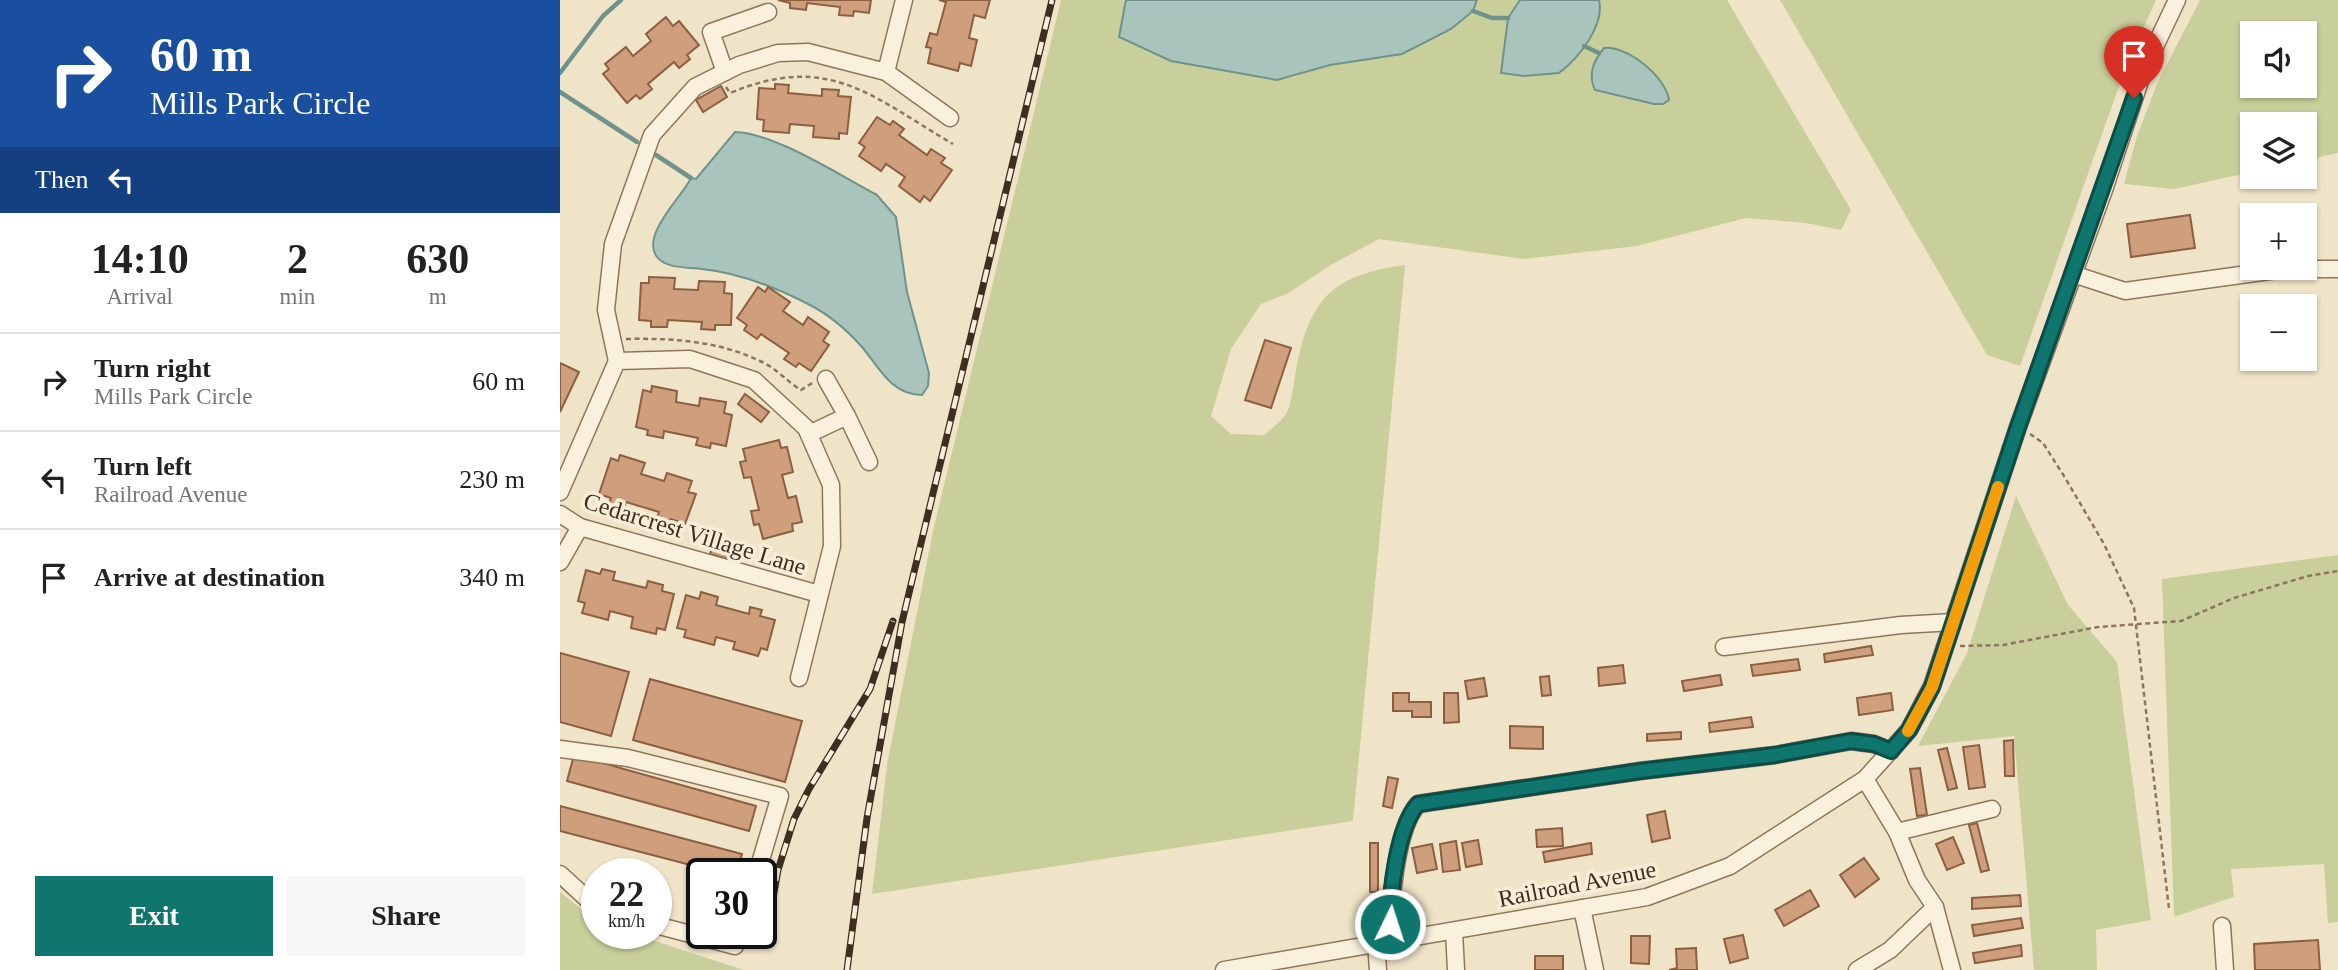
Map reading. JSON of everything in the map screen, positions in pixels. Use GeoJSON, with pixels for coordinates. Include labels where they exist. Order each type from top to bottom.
{"type":"FeatureCollection","features":[{"type":"Feature","properties":{"kind":"street"},"geometry":{"type":"LineString","coordinates":[[886,72],[904,0]]}},
{"type":"Feature","properties":{"kind":"street","name":"Railroad Avenue"},"geometry":{"type":"LineString","coordinates":[[1224,970],[1647,897],[1730,866],[1759,850],[1865,779],[1909,730],[1922,708],[1947,647],[2018,427],[2143,72],[2176,0]]}},
{"type":"Feature","properties":{"kind":"street"},"geometry":{"type":"LineString","coordinates":[[722,74],[711,32],[768,12]]}},
{"type":"Feature","properties":{"kind":"street"},"geometry":{"type":"LineString","coordinates":[[560,492],[617,361],[606,310],[613,244],[652,135],[695,88],[722,74],[778,53],[808,52],[886,72],[950,118]]}},
{"type":"Feature","properties":{"kind":"street"},"geometry":{"type":"LineString","coordinates":[[2073,274],[2125,291],[2284,270],[2338,269]]}},
{"type":"Feature","properties":{"kind":"street"},"geometry":{"type":"LineString","coordinates":[[617,361],[690,359],[754,380],[809,434],[831,485],[832,546],[799,678]]}},
{"type":"Feature","properties":{"kind":"street"},"geometry":{"type":"LineString","coordinates":[[827,379],[869,462]]}},
{"type":"Feature","properties":{"kind":"street"},"geometry":{"type":"LineString","coordinates":[[809,434],[847,416]]}},
{"type":"Feature","properties":{"kind":"street","name":"Cedarcrest Village Lane"},"geometry":{"type":"LineString","coordinates":[[560,514],[580,527],[819,594]]}},
{"type":"Feature","properties":{"kind":"street"},"geometry":{"type":"LineString","coordinates":[[560,562],[580,527]]}},
{"type":"Feature","properties":{"kind":"street"},"geometry":{"type":"LineString","coordinates":[[1724,647],[1901,625],[1953,622]]}},
{"type":"Feature","properties":{"kind":"street"},"geometry":{"type":"LineString","coordinates":[[1378,970],[1403,835],[1407,819],[1418,804],[1640,771],[1775,755],[1851,741],[1874,744],[1891,751]]}},
{"type":"Feature","properties":{"kind":"street"},"geometry":{"type":"LineString","coordinates":[[560,749],[628,758],[780,796],[761,858]]}},
{"type":"Feature","properties":{"kind":"street"},"geometry":{"type":"LineString","coordinates":[[1865,779],[1897,832],[1917,880],[1936,907],[1952,970]]}},
{"type":"Feature","properties":{"kind":"street"},"geometry":{"type":"LineString","coordinates":[[1897,832],[1992,809]]}},
{"type":"Feature","properties":{"kind":"street"},"geometry":{"type":"LineString","coordinates":[[560,874],[581,893]]}},
{"type":"Feature","properties":{"kind":"street"},"geometry":{"type":"LineString","coordinates":[[1857,970],[1890,950],[1936,907]]}},
{"type":"Feature","properties":{"kind":"street"},"geometry":{"type":"LineString","coordinates":[[1582,908],[1595,970]]}},
{"type":"Feature","properties":{"kind":"street"},"geometry":{"type":"LineString","coordinates":[[2222,926],[2225,970]]}},
{"type":"Feature","properties":{"kind":"street"},"geometry":{"type":"LineString","coordinates":[[1454,931],[1456,970]]}},
{"type":"Feature","properties":{"kind":"path"},"geometry":{"type":"LineString","coordinates":[[722,74],[730,93],[785,76],[846,83],[868,92],[954,144]]}},
{"type":"Feature","properties":{"kind":"path"},"geometry":{"type":"LineString","coordinates":[[2018,427],[2043,443],[2064,476],[2122,578],[2137,622],[2140,671],[2169,909]]}},
{"type":"Feature","properties":{"kind":"path"},"geometry":{"type":"LineString","coordinates":[[1947,647],[2003,645],[2137,622],[2181,621],[2234,598],[2308,576],[2338,571]]}},
{"type":"Feature","properties":{"kind":"green space"},"geometry":{"type":"Polygon","coordinates":[[[1061,0],[1126,0],[1119,37],[1171,61],[1248,75],[1289,78],[1330,65],[1402,54],[1451,29],[1473,11],[1477,0],[1727,0],[1851,210],[1841,230],[1806,223],[1746,218],[1637,246],[1524,259],[1379,239],[1331,265],[1287,294],[1261,304],[1231,349],[1211,416],[1231,434],[1264,435],[1285,415],[1291,401],[1303,340],[1319,305],[1330,292],[1361,275],[1405,265],[1353,821],[872,894],[887,765],[933,531],[1061,0]]]}},
{"type":"Feature","properties":{"kind":"green space"},"geometry":{"type":"Polygon","coordinates":[[[1780,0],[2156,0],[2124,72],[2020,366],[1987,355],[1780,0]]]}},
{"type":"Feature","properties":{"kind":"green space"},"geometry":{"type":"Polygon","coordinates":[[[2200,0],[2338,0],[2338,153],[2317,157],[2317,112],[2240,112],[2240,175],[2174,189],[2124,184],[2136,139],[2156,86],[2200,0]]]}},
{"type":"Feature","properties":{"kind":"green space"},"geometry":{"type":"Polygon","coordinates":[[[2016,496],[2068,605],[2117,662],[2151,920],[2096,930],[2097,970],[2034,970],[2014,736],[1918,746],[1967,653],[2016,496]]]}},
{"type":"Feature","properties":{"kind":"green space"},"geometry":{"type":"Polygon","coordinates":[[[2338,555],[2338,922],[2328,923],[2324,864],[2231,869],[2234,897],[2174,917],[2162,579],[2338,555]]]}},
{"type":"Feature","properties":{"kind":"green space"},"geometry":{"type":"Polygon","coordinates":[[[560,892],[581,909],[581,949],[672,949],[672,947],[744,970],[560,970],[560,892]]]}},
{"type":"Feature","properties":{"kind":"water"},"geometry":{"type":"Polygon","coordinates":[[[1126,0],[1477,0],[1473,11],[1451,29],[1402,54],[1330,65],[1277,80],[1171,61],[1119,37],[1126,0]]]}},
{"type":"Feature","properties":{"kind":"water"},"geometry":{"type":"Polygon","coordinates":[[[1520,0],[1599,0],[1598,20],[1589,40],[1575,59],[1559,73],[1524,76],[1501,73],[1508,18],[1520,0]]]}},
{"type":"Feature","properties":{"kind":"water"},"geometry":{"type":"Polygon","coordinates":[[[1604,48],[1623,52],[1644,64],[1661,82],[1669,100],[1663,104],[1654,104],[1595,90],[1593,68],[1604,48]]]}},
{"type":"Feature","properties":{"kind":"water"},"geometry":{"type":"Polygon","coordinates":[[[735,132],[769,139],[807,156],[877,195],[896,217],[907,292],[929,373],[928,386],[922,395],[911,394],[894,385],[850,335],[808,304],[743,277],[672,266],[657,257],[653,248],[658,227],[691,178],[696,179],[735,132]]]}},
{"type":"Feature","properties":{"kind":"building"},"geometry":{"type":"Polygon","coordinates":[[[778,0],[871,0],[869,13],[854,11],[853,16],[839,15],[840,7],[807,3],[806,10],[790,8],[790,3],[778,0]]]}},
{"type":"Feature","properties":{"kind":"building"},"geometry":{"type":"Polygon","coordinates":[[[939,0],[990,0],[985,18],[974,15],[969,38],[977,40],[971,66],[960,63],[958,71],[928,63],[931,48],[926,47],[930,33],[937,35],[946,2],[939,0]]]}},
{"type":"Feature","properties":{"kind":"building"},"geometry":{"type":"Polygon","coordinates":[[[666,17],[673,26],[679,21],[699,45],[687,55],[690,59],[679,68],[674,62],[648,84],[652,89],[640,99],[636,95],[627,103],[603,74],[609,69],[605,64],[626,47],[633,56],[651,41],[646,34],[666,17]]]}},
{"type":"Feature","properties":{"kind":"building"},"geometry":{"type":"Polygon","coordinates":[[[775,84],[789,85],[788,93],[822,96],[822,89],[839,90],[838,96],[851,97],[847,134],[839,133],[839,139],[813,137],[814,126],[790,124],[789,133],[763,131],[764,120],[757,119],[759,88],[775,89],[775,84]]]}},
{"type":"Feature","properties":{"kind":"building"},"geometry":{"type":"Polygon","coordinates":[[[721,86],[727,97],[703,112],[696,100],[721,86]]]}},
{"type":"Feature","properties":{"kind":"building"},"geometry":{"type":"Polygon","coordinates":[[[877,117],[890,125],[893,121],[904,129],[899,135],[927,155],[931,149],[945,158],[941,163],[952,170],[930,201],[924,196],[920,202],[899,186],[905,177],[886,164],[881,171],[859,156],[865,147],[859,143],[877,117]]]}},
{"type":"Feature","properties":{"kind":"building"},"geometry":{"type":"Polygon","coordinates":[[[2190,215],[2195,248],[2131,257],[2127,224],[2190,215]]]}},
{"type":"Feature","properties":{"kind":"building"},"geometry":{"type":"Polygon","coordinates":[[[649,277],[675,278],[674,289],[698,290],[699,281],[725,282],[724,293],[732,294],[731,325],[715,325],[715,330],[701,329],[702,322],[668,320],[667,327],[651,327],[651,321],[639,320],[641,283],[649,283],[649,277]]]}},
{"type":"Feature","properties":{"kind":"building"},"geometry":{"type":"Polygon","coordinates":[[[758,287],[765,292],[768,287],[790,302],[783,311],[803,325],[808,317],[829,332],[823,341],[829,345],[811,371],[799,363],[796,367],[784,359],[789,353],[761,334],[757,339],[744,330],[747,325],[737,318],[758,287]]]}},
{"type":"Feature","properties":{"kind":"building"},"geometry":{"type":"Polygon","coordinates":[[[1265,340],[1291,348],[1271,408],[1245,400],[1265,340]]]}},
{"type":"Feature","properties":{"kind":"building"},"geometry":{"type":"Polygon","coordinates":[[[560,363],[579,372],[560,412],[560,363]]]}},
{"type":"Feature","properties":{"kind":"building"},"geometry":{"type":"Polygon","coordinates":[[[652,386],[677,391],[676,402],[699,406],[700,398],[726,402],[724,413],[732,415],[726,446],[711,443],[710,448],[696,445],[698,438],[664,431],[663,438],[647,435],[648,430],[636,427],[643,390],[651,392],[652,386]]]}},
{"type":"Feature","properties":{"kind":"building"},"geometry":{"type":"Polygon","coordinates":[[[745,394],[769,412],[761,422],[738,404],[745,394]]]}},
{"type":"Feature","properties":{"kind":"building"},"geometry":{"type":"Polygon","coordinates":[[[779,440],[781,448],[787,447],[793,472],[782,475],[788,498],[796,496],[802,522],[792,524],[793,531],[763,539],[759,524],[754,525],[751,511],[759,510],[751,477],[744,478],[740,462],[746,461],[743,449],[779,440]]]}},
{"type":"Feature","properties":{"kind":"building"},"geometry":{"type":"Polygon","coordinates":[[[620,455],[645,463],[641,474],[664,481],[667,473],[692,481],[688,492],[696,494],[685,524],[671,519],[669,524],[656,520],[659,512],[626,502],[624,508],[609,503],[611,498],[599,494],[611,458],[618,461],[620,455]]]}},
{"type":"Feature","properties":{"kind":"building"},"geometry":{"type":"Polygon","coordinates":[[[714,542],[742,550],[738,562],[710,554],[714,542]]]}},
{"type":"Feature","properties":{"kind":"building"},"geometry":{"type":"Polygon","coordinates":[[[602,569],[615,572],[613,580],[646,588],[648,581],[663,585],[662,591],[674,594],[665,630],[657,628],[656,634],[631,628],[633,617],[610,611],[608,620],[582,613],[585,603],[578,601],[586,570],[600,574],[602,569]]]}},
{"type":"Feature","properties":{"kind":"building"},"geometry":{"type":"Polygon","coordinates":[[[701,592],[718,597],[716,605],[749,614],[750,607],[762,610],[760,616],[775,620],[767,650],[761,648],[758,656],[733,649],[735,642],[716,637],[714,645],[684,637],[686,630],[677,628],[686,595],[699,599],[701,592]]]}},
{"type":"Feature","properties":{"kind":"building"},"geometry":{"type":"Polygon","coordinates":[[[1871,646],[1873,655],[1825,662],[1824,654],[1871,646]]]}},
{"type":"Feature","properties":{"kind":"building"},"geometry":{"type":"Polygon","coordinates":[[[560,653],[629,672],[611,736],[560,722],[560,653]]]}},
{"type":"Feature","properties":{"kind":"building"},"geometry":{"type":"Polygon","coordinates":[[[1798,659],[1800,670],[1753,676],[1751,665],[1798,659]]]}},
{"type":"Feature","properties":{"kind":"building"},"geometry":{"type":"Polygon","coordinates":[[[1623,665],[1625,683],[1599,686],[1598,668],[1623,665]]]}},
{"type":"Feature","properties":{"kind":"building"},"geometry":{"type":"Polygon","coordinates":[[[1720,675],[1722,685],[1684,691],[1682,681],[1720,675]]]}},
{"type":"Feature","properties":{"kind":"building"},"geometry":{"type":"Polygon","coordinates":[[[1549,676],[1551,695],[1542,696],[1540,677],[1549,676]]]}},
{"type":"Feature","properties":{"kind":"building"},"geometry":{"type":"Polygon","coordinates":[[[1484,678],[1487,696],[1468,699],[1465,681],[1484,678]]]}},
{"type":"Feature","properties":{"kind":"building"},"geometry":{"type":"Polygon","coordinates":[[[650,679],[802,721],[785,782],[633,740],[650,679]]]}},
{"type":"Feature","properties":{"kind":"building"},"geometry":{"type":"Polygon","coordinates":[[[1393,693],[1409,693],[1409,702],[1431,702],[1431,717],[1412,717],[1412,711],[1393,711],[1393,693]]]}},
{"type":"Feature","properties":{"kind":"building"},"geometry":{"type":"Polygon","coordinates":[[[1444,693],[1458,693],[1459,722],[1444,723],[1444,693]]]}},
{"type":"Feature","properties":{"kind":"building"},"geometry":{"type":"Polygon","coordinates":[[[1891,693],[1893,710],[1859,715],[1857,698],[1891,693]]]}},
{"type":"Feature","properties":{"kind":"building"},"geometry":{"type":"Polygon","coordinates":[[[1751,717],[1753,727],[1710,732],[1709,723],[1751,717]]]}},
{"type":"Feature","properties":{"kind":"building"},"geometry":{"type":"Polygon","coordinates":[[[1510,726],[1543,727],[1543,749],[1510,748],[1510,726]]]}},
{"type":"Feature","properties":{"kind":"building"},"geometry":{"type":"Polygon","coordinates":[[[1681,732],[1681,739],[1647,741],[1647,734],[1681,732]]]}},
{"type":"Feature","properties":{"kind":"building"},"geometry":{"type":"Polygon","coordinates":[[[2013,740],[2014,776],[2005,776],[2004,741],[2013,740]]]}},
{"type":"Feature","properties":{"kind":"building"},"geometry":{"type":"Polygon","coordinates":[[[1979,745],[1985,787],[1969,789],[1963,747],[1979,745]]]}},
{"type":"Feature","properties":{"kind":"building"},"geometry":{"type":"Polygon","coordinates":[[[1947,748],[1957,788],[1948,790],[1938,750],[1947,748]]]}},
{"type":"Feature","properties":{"kind":"building"},"geometry":{"type":"Polygon","coordinates":[[[574,755],[756,806],[749,831],[567,781],[574,755]]]}},
{"type":"Feature","properties":{"kind":"building"},"geometry":{"type":"Polygon","coordinates":[[[1920,768],[1927,815],[1917,816],[1910,769],[1920,768]]]}},
{"type":"Feature","properties":{"kind":"building"},"geometry":{"type":"Polygon","coordinates":[[[1388,777],[1398,779],[1392,808],[1383,806],[1388,777]]]}},
{"type":"Feature","properties":{"kind":"building"},"geometry":{"type":"Polygon","coordinates":[[[560,806],[742,854],[741,858],[686,858],[686,864],[672,858],[560,831],[560,806]]]}},
{"type":"Feature","properties":{"kind":"building"},"geometry":{"type":"Polygon","coordinates":[[[1665,811],[1670,838],[1652,842],[1647,815],[1665,811]]]}},
{"type":"Feature","properties":{"kind":"building"},"geometry":{"type":"Polygon","coordinates":[[[1977,823],[1989,870],[1981,872],[1969,825],[1977,823]]]}},
{"type":"Feature","properties":{"kind":"building"},"geometry":{"type":"Polygon","coordinates":[[[1562,828],[1563,846],[1537,847],[1536,830],[1562,828]]]}},
{"type":"Feature","properties":{"kind":"building"},"geometry":{"type":"Polygon","coordinates":[[[1953,837],[1964,863],[1947,870],[1936,844],[1953,837]]]}},
{"type":"Feature","properties":{"kind":"building"},"geometry":{"type":"Polygon","coordinates":[[[1478,840],[1482,864],[1466,867],[1462,843],[1478,840]]]}},
{"type":"Feature","properties":{"kind":"building"},"geometry":{"type":"Polygon","coordinates":[[[1456,841],[1460,870],[1443,872],[1440,844],[1456,841]]]}},
{"type":"Feature","properties":{"kind":"building"},"geometry":{"type":"Polygon","coordinates":[[[1370,843],[1378,843],[1378,892],[1370,892],[1370,843]]]}},
{"type":"Feature","properties":{"kind":"building"},"geometry":{"type":"Polygon","coordinates":[[[1591,843],[1592,854],[1545,862],[1543,852],[1591,843]]]}},
{"type":"Feature","properties":{"kind":"building"},"geometry":{"type":"Polygon","coordinates":[[[1432,844],[1437,869],[1417,873],[1412,848],[1432,844]]]}},
{"type":"Feature","properties":{"kind":"building"},"geometry":{"type":"Polygon","coordinates":[[[1864,858],[1879,879],[1855,897],[1840,875],[1864,858]]]}},
{"type":"Feature","properties":{"kind":"building"},"geometry":{"type":"Polygon","coordinates":[[[1810,890],[1819,906],[1784,926],[1775,910],[1810,890]]]}},
{"type":"Feature","properties":{"kind":"building"},"geometry":{"type":"Polygon","coordinates":[[[2020,895],[2021,906],[1972,909],[1972,898],[2020,895]]]}},
{"type":"Feature","properties":{"kind":"building"},"geometry":{"type":"Polygon","coordinates":[[[2021,918],[2023,928],[1974,936],[1972,925],[2021,918]]]}},
{"type":"Feature","properties":{"kind":"building"},"geometry":{"type":"Polygon","coordinates":[[[1743,935],[1748,958],[1730,963],[1724,939],[1743,935]]]}},
{"type":"Feature","properties":{"kind":"building"},"geometry":{"type":"Polygon","coordinates":[[[1631,936],[1650,936],[1649,964],[1631,963],[1631,936]]]}},
{"type":"Feature","properties":{"kind":"building"},"geometry":{"type":"Polygon","coordinates":[[[2318,940],[2320,970],[2255,970],[2254,944],[2318,940]]]}},
{"type":"Feature","properties":{"kind":"building"},"geometry":{"type":"Polygon","coordinates":[[[2021,945],[2022,956],[1975,963],[1973,953],[2021,945]]]}},
{"type":"Feature","properties":{"kind":"building"},"geometry":{"type":"Polygon","coordinates":[[[1696,948],[1697,970],[1669,970],[1677,968],[1676,949],[1696,948]]]}},
{"type":"Feature","properties":{"kind":"building"},"geometry":{"type":"Polygon","coordinates":[[[1535,956],[1563,956],[1563,970],[1535,970],[1535,956]]]}},
{"type":"Feature","properties":{"kind":"waterway"},"geometry":{"type":"LineString","coordinates":[[560,73],[603,16],[621,0]]}},
{"type":"Feature","properties":{"kind":"waterway"},"geometry":{"type":"LineString","coordinates":[[1473,11],[1492,18],[1508,18]]}},
{"type":"Feature","properties":{"kind":"waterway"},"geometry":{"type":"LineString","coordinates":[[1584,46],[1599,53]]}},
{"type":"Feature","properties":{"kind":"waterway"},"geometry":{"type":"LineString","coordinates":[[560,92],[637,142]]}},
{"type":"Feature","properties":{"kind":"waterway"},"geometry":{"type":"LineString","coordinates":[[656,155],[691,178]]}},
{"type":"Feature","properties":{"kind":"railway"},"geometry":{"type":"LineString","coordinates":[[847,970],[867,818],[902,622],[1052,0]]}},
{"type":"Feature","properties":{"kind":"railway"},"geometry":{"type":"LineString","coordinates":[[777,876],[794,819],[809,789],[870,689],[893,621]]}},
{"type":"Feature","properties":{"kind":"slow traffic"},"geometry":{"type":"LineString","coordinates":[[1908,731],[1926,701],[1947,647],[1998,487]]}},
{"type":"Feature","properties":{"kind":"route"},"geometry":{"type":"LineString","coordinates":[[1390,924],[1390,907],[1403,835],[1407,819],[1418,804],[1640,771],[1775,755],[1829,743],[1859,741],[1891,751],[1909,730],[1926,701],[1947,647],[2018,427],[2104,190],[2134,98]]}}]}
